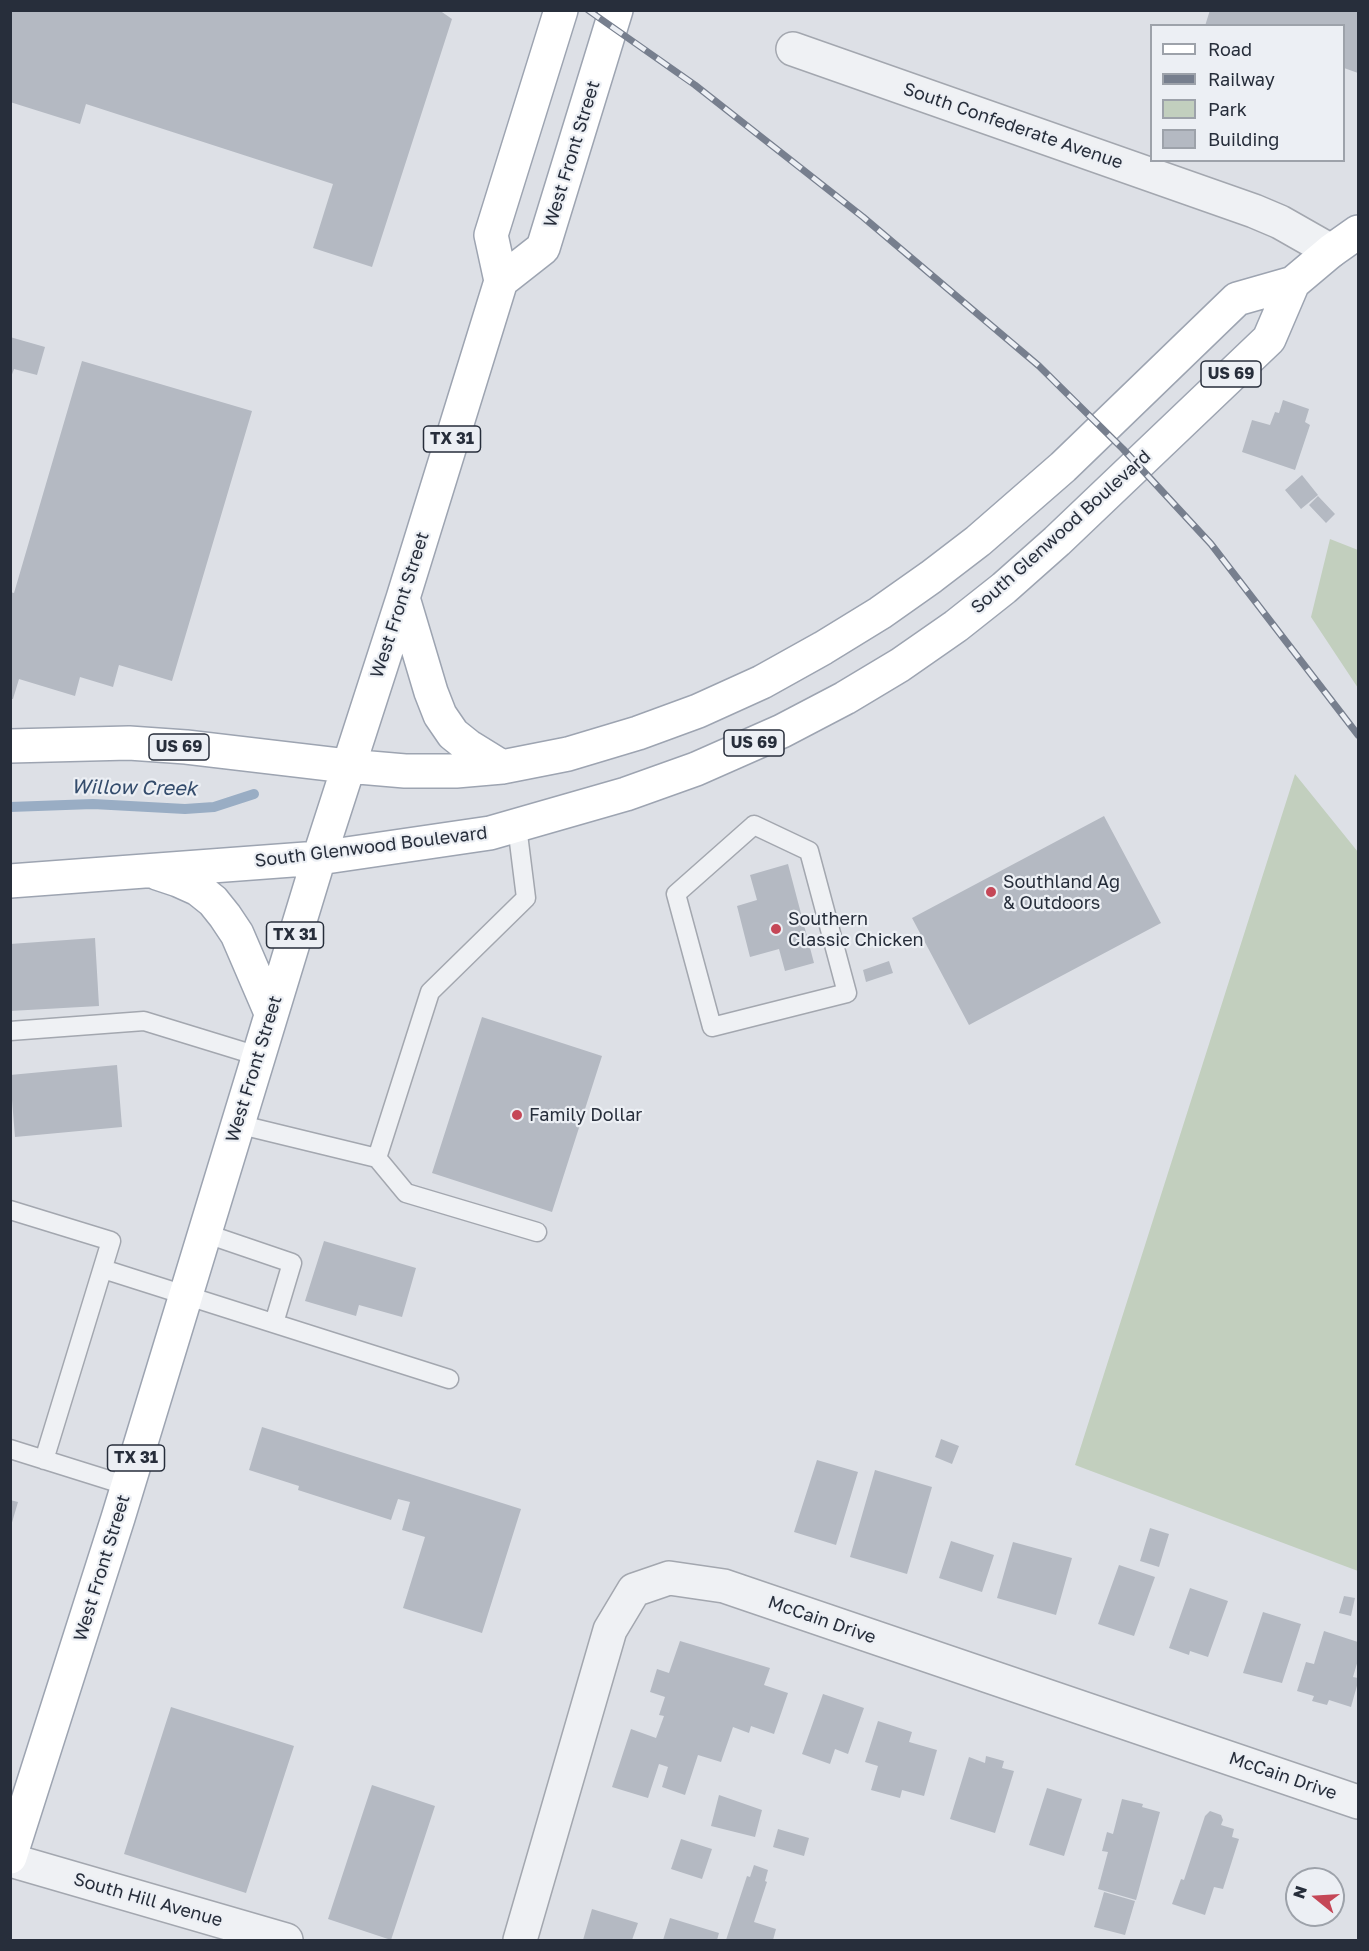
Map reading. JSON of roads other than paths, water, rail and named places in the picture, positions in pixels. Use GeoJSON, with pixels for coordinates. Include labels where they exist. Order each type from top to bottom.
{"type":"FeatureCollection","features":[{"type":"Feature","properties":{"kind":"main road","name":"West Front Street"},"geometry":{"type":"LineString","coordinates":[[10,1859],[128,1486],[347,766],[403,598],[501,281],[491,235],[561,10]]}},
{"type":"Feature","properties":{"kind":"main road","name":"West Front Street"},"geometry":{"type":"LineString","coordinates":[[501,281],[543,248],[616,10]]}},
{"type":"Feature","properties":{"kind":"main road","name":"South Glenwood Boulevard"},"geometry":{"type":"LineString","coordinates":[[10,746],[129,743],[405,771],[456,771],[502,767],[568,754],[638,733],[698,711],[762,682],[851,631],[931,577],[987,534],[1063,467],[1237,299],[1293,283],[1331,251],[1359,232]]}},
{"type":"Feature","properties":{"kind":"main road","name":"South Glenwood Boulevard"},"geometry":{"type":"LineString","coordinates":[[10,881],[319,858],[424,844],[490,832],[627,794],[696,769],[782,731],[900,665],[956,626],[1004,588],[1057,541],[1269,339],[1293,283]]}},
{"type":"Feature","properties":{"kind":"main road"},"geometry":{"type":"LineString","coordinates":[[403,598],[440,715],[453,734],[502,767]]}},
{"type":"Feature","properties":{"kind":"main road"},"geometry":{"type":"LineString","coordinates":[[146,870],[198,889],[213,901],[237,934],[271,1012]]}},
{"type":"Feature","properties":{"kind":"street","name":"South Confederate Avenue"},"geometry":{"type":"LineString","coordinates":[[793,49],[1254,211],[1280,222],[1331,251]]}},
{"type":"Feature","properties":{"kind":"street","name":"McCain Drive"},"geometry":{"type":"LineString","coordinates":[[520,1941],[610,1630],[634,1590],[669,1578],[724,1586],[1359,1802]]}},
{"type":"Feature","properties":{"kind":"street","name":"South Hill Avenue"},"geometry":{"type":"LineString","coordinates":[[10,1859],[286,1941]]}},
{"type":"Feature","properties":{"kind":"lane"},"geometry":{"type":"LineString","coordinates":[[754,825],[809,851],[847,993],[712,1027],[676,894],[754,825]]}},
{"type":"Feature","properties":{"kind":"lane"},"geometry":{"type":"LineString","coordinates":[[377,1158],[430,992],[526,898],[518,826]]}},
{"type":"Feature","properties":{"kind":"lane"},"geometry":{"type":"LineString","coordinates":[[10,1031],[144,1021],[258,1056]]}},
{"type":"Feature","properties":{"kind":"lane"},"geometry":{"type":"LineString","coordinates":[[237,1124],[377,1158],[406,1193],[537,1232]]}},
{"type":"Feature","properties":{"kind":"lane"},"geometry":{"type":"LineString","coordinates":[[10,1210],[111,1241],[44,1460]]}},
{"type":"Feature","properties":{"kind":"lane"},"geometry":{"type":"LineString","coordinates":[[204,1233],[292,1263],[274,1323]]}},
{"type":"Feature","properties":{"kind":"lane"},"geometry":{"type":"LineString","coordinates":[[103,1269],[449,1379]]}},
{"type":"Feature","properties":{"kind":"lane"},"geometry":{"type":"LineString","coordinates":[[10,1449],[128,1486]]}},
{"type":"Feature","properties":{"kind":"waterway","name":"Willow Creek"},"geometry":{"type":"LineString","coordinates":[[10,807],[93,804],[185,809],[214,807],[254,794]]}},
{"type":"Feature","properties":{"kind":"railway"},"geometry":{"type":"LineString","coordinates":[[588,10],[695,85],[863,217],[1039,366],[1123,449],[1211,544],[1358,735]]}},
{"type":"Feature","properties":{"kind":"place","name":"Southland Ag & Outdoors"},"geometry":{"type":"Point","coordinates":[991,892]}},
{"type":"Feature","properties":{"kind":"place","name":"Southern Classic Chicken"},"geometry":{"type":"Point","coordinates":[776,929]}},
{"type":"Feature","properties":{"kind":"place","name":"Family Dollar"},"geometry":{"type":"Point","coordinates":[517,1115]}}]}
